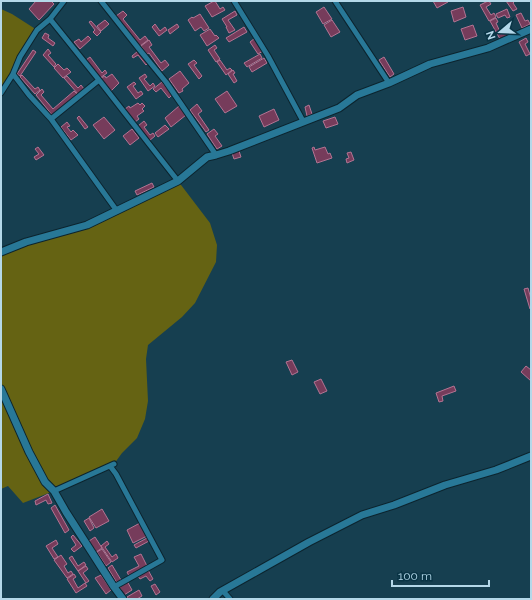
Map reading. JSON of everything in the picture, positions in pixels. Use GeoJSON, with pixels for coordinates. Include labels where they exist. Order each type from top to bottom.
{"type":"FeatureCollection","features":[{"type":"Feature","properties":{"kind":"street"},"geometry":{"type":"LineString","coordinates":[[1,93],[13,74],[20,56],[38,30],[50,19],[64,1]]}},
{"type":"Feature","properties":{"kind":"street"},"geometry":{"type":"LineString","coordinates":[[101,1],[166,82],[216,155]]}},
{"type":"Feature","properties":{"kind":"street"},"geometry":{"type":"LineString","coordinates":[[234,1],[268,56],[303,121]]}},
{"type":"Feature","properties":{"kind":"street"},"geometry":{"type":"LineString","coordinates":[[335,1],[389,83]]}},
{"type":"Feature","properties":{"kind":"street"},"geometry":{"type":"LineString","coordinates":[[50,19],[178,181]]}},
{"type":"Feature","properties":{"kind":"street"},"geometry":{"type":"LineString","coordinates":[[1,252],[26,242],[87,225],[178,181],[207,157],[216,155],[339,108],[357,95],[389,83],[430,64],[488,48],[531,29]]}},
{"type":"Feature","properties":{"kind":"street"},"geometry":{"type":"LineString","coordinates":[[13,74],[50,119],[117,211]]}},
{"type":"Feature","properties":{"kind":"street"},"geometry":{"type":"LineString","coordinates":[[50,119],[99,80]]}},
{"type":"Feature","properties":{"kind":"street"},"geometry":{"type":"LineString","coordinates":[[1,389],[28,452],[45,482],[54,491],[123,599]]}},
{"type":"Feature","properties":{"kind":"street"},"geometry":{"type":"LineString","coordinates":[[213,599],[223,591],[310,542],[362,515],[394,505],[445,485],[496,470],[531,456]]}},
{"type":"Feature","properties":{"kind":"street"},"geometry":{"type":"LineString","coordinates":[[54,491],[112,465],[162,560],[114,587]]}},
{"type":"Feature","properties":{"kind":"street"},"geometry":{"type":"LineString","coordinates":[[223,591],[230,599]]}},
{"type":"Feature","properties":{"kind":"shaded area"},"geometry":{"type":"Polygon","coordinates":[[[1,9],[12,14],[37,30],[1,93],[1,9]]]}},
{"type":"Feature","properties":{"kind":"shaded area"},"geometry":{"type":"Polygon","coordinates":[[[178,181],[210,223],[217,245],[216,262],[195,303],[182,317],[148,345],[146,359],[148,401],[145,419],[137,438],[122,453],[114,464],[23,503],[8,486],[1,489],[1,252],[64,232],[178,181]]]}},
{"type":"Feature","properties":{"kind":"building"},"geometry":{"type":"Polygon","coordinates":[[[36,1],[51,1],[54,4],[39,20],[29,9],[36,1]]]}},
{"type":"Feature","properties":{"kind":"building"},"geometry":{"type":"Polygon","coordinates":[[[214,1],[220,9],[223,7],[225,10],[212,17],[205,6],[214,1]]]}},
{"type":"Feature","properties":{"kind":"building"},"geometry":{"type":"Polygon","coordinates":[[[433,1],[447,1],[448,2],[437,8],[433,1]]]}},
{"type":"Feature","properties":{"kind":"building"},"geometry":{"type":"Polygon","coordinates":[[[488,1],[491,4],[486,7],[491,15],[494,13],[496,17],[489,21],[480,5],[488,1]]]}},
{"type":"Feature","properties":{"kind":"building"},"geometry":{"type":"Polygon","coordinates":[[[506,1],[514,1],[513,3],[517,9],[513,11],[506,1]]]}},
{"type":"Feature","properties":{"kind":"building"},"geometry":{"type":"Polygon","coordinates":[[[324,7],[332,19],[323,24],[316,12],[324,7]]]}},
{"type":"Feature","properties":{"kind":"building"},"geometry":{"type":"Polygon","coordinates":[[[463,7],[466,17],[454,22],[451,11],[463,7]]]}},
{"type":"Feature","properties":{"kind":"building"},"geometry":{"type":"Polygon","coordinates":[[[507,9],[510,17],[507,18],[505,15],[498,18],[496,14],[507,9]]]}},
{"type":"Feature","properties":{"kind":"building"},"geometry":{"type":"Polygon","coordinates":[[[123,11],[127,15],[123,19],[140,40],[145,36],[148,40],[140,46],[116,16],[123,11]]]}},
{"type":"Feature","properties":{"kind":"building"},"geometry":{"type":"Polygon","coordinates":[[[235,11],[237,15],[228,20],[235,30],[229,33],[222,19],[235,11]]]}},
{"type":"Feature","properties":{"kind":"building"},"geometry":{"type":"Polygon","coordinates":[[[521,13],[525,21],[528,20],[530,24],[522,28],[516,15],[521,13]]]}},
{"type":"Feature","properties":{"kind":"building"},"geometry":{"type":"Polygon","coordinates":[[[200,14],[209,28],[204,31],[201,27],[195,31],[188,20],[200,14]]]}},
{"type":"Feature","properties":{"kind":"building"},"geometry":{"type":"Polygon","coordinates":[[[496,18],[498,22],[496,23],[501,34],[510,29],[512,33],[500,39],[490,21],[496,18]]]}},
{"type":"Feature","properties":{"kind":"building"},"geometry":{"type":"Polygon","coordinates":[[[105,20],[109,24],[101,31],[97,26],[105,20]]]}},
{"type":"Feature","properties":{"kind":"building"},"geometry":{"type":"Polygon","coordinates":[[[332,20],[340,32],[331,37],[324,25],[332,20]]]}},
{"type":"Feature","properties":{"kind":"building"},"geometry":{"type":"Polygon","coordinates":[[[91,21],[101,32],[97,36],[93,32],[95,30],[89,22],[91,21]]]}},
{"type":"Feature","properties":{"kind":"building"},"geometry":{"type":"Polygon","coordinates":[[[155,24],[160,31],[165,27],[167,30],[159,36],[152,27],[155,24]]]}},
{"type":"Feature","properties":{"kind":"building"},"geometry":{"type":"Polygon","coordinates":[[[177,24],[179,27],[170,34],[168,30],[177,24]]]}},
{"type":"Feature","properties":{"kind":"building"},"geometry":{"type":"Polygon","coordinates":[[[473,25],[477,36],[465,40],[461,29],[473,25]]]}},
{"type":"Feature","properties":{"kind":"building"},"geometry":{"type":"Polygon","coordinates":[[[244,27],[247,32],[229,42],[226,38],[244,27]]]}},
{"type":"Feature","properties":{"kind":"building"},"geometry":{"type":"Polygon","coordinates":[[[210,29],[215,36],[216,35],[219,38],[207,46],[200,35],[210,29]]]}},
{"type":"Feature","properties":{"kind":"building"},"geometry":{"type":"Polygon","coordinates":[[[45,33],[49,35],[48,38],[55,43],[53,46],[42,38],[45,33]]]}},
{"type":"Feature","properties":{"kind":"building"},"geometry":{"type":"Polygon","coordinates":[[[88,36],[91,39],[80,49],[74,42],[79,39],[81,42],[88,36]]]}},
{"type":"Feature","properties":{"kind":"building"},"geometry":{"type":"Polygon","coordinates":[[[255,38],[263,51],[258,54],[250,42],[255,38]]]}},
{"type":"Feature","properties":{"kind":"building"},"geometry":{"type":"Polygon","coordinates":[[[526,38],[528,42],[525,44],[530,54],[526,56],[519,42],[526,38]]]}},
{"type":"Feature","properties":{"kind":"building"},"geometry":{"type":"Polygon","coordinates":[[[149,40],[152,45],[149,47],[161,63],[165,60],[169,65],[162,71],[149,53],[147,54],[141,46],[149,40]]]}},
{"type":"Feature","properties":{"kind":"building"},"geometry":{"type":"Polygon","coordinates":[[[215,45],[217,48],[214,50],[220,59],[216,62],[208,50],[215,45]]]}},
{"type":"Feature","properties":{"kind":"building"},"geometry":{"type":"Polygon","coordinates":[[[48,49],[51,53],[48,55],[56,64],[54,67],[43,55],[48,49]]]}},
{"type":"Feature","properties":{"kind":"building"},"geometry":{"type":"Polygon","coordinates":[[[33,50],[36,52],[20,76],[17,74],[33,50]]]}},
{"type":"Feature","properties":{"kind":"building"},"geometry":{"type":"Polygon","coordinates":[[[138,51],[148,63],[146,65],[138,55],[133,58],[132,56],[138,51]]]}},
{"type":"Feature","properties":{"kind":"building"},"geometry":{"type":"Polygon","coordinates":[[[260,54],[262,58],[247,67],[244,63],[260,54]]]}},
{"type":"Feature","properties":{"kind":"building"},"geometry":{"type":"Polygon","coordinates":[[[90,57],[102,73],[105,70],[107,73],[100,78],[86,60],[90,57]]]}},
{"type":"Feature","properties":{"kind":"building"},"geometry":{"type":"Polygon","coordinates":[[[384,57],[394,74],[390,77],[379,60],[384,57]]]}},
{"type":"Feature","properties":{"kind":"building"},"geometry":{"type":"Polygon","coordinates":[[[264,58],[267,63],[252,72],[249,67],[264,58]]]}},
{"type":"Feature","properties":{"kind":"building"},"geometry":{"type":"Polygon","coordinates":[[[194,60],[197,63],[194,65],[202,76],[199,79],[188,64],[194,60]]]}},
{"type":"Feature","properties":{"kind":"building"},"geometry":{"type":"Polygon","coordinates":[[[220,60],[227,70],[230,68],[232,70],[226,75],[217,62],[220,60]]]}},
{"type":"Feature","properties":{"kind":"building"},"geometry":{"type":"Polygon","coordinates":[[[58,64],[64,70],[67,68],[71,72],[63,78],[54,68],[58,64]]]}},
{"type":"Feature","properties":{"kind":"building"},"geometry":{"type":"Polygon","coordinates":[[[233,70],[235,73],[233,74],[237,81],[234,83],[228,74],[233,70]]]}},
{"type":"Feature","properties":{"kind":"building"},"geometry":{"type":"Polygon","coordinates":[[[180,71],[189,83],[182,89],[183,91],[179,93],[169,79],[180,71]]]}},
{"type":"Feature","properties":{"kind":"building"},"geometry":{"type":"Polygon","coordinates":[[[112,74],[119,83],[111,91],[101,78],[105,76],[106,78],[112,74]]]}},
{"type":"Feature","properties":{"kind":"building"},"geometry":{"type":"Polygon","coordinates":[[[145,74],[147,77],[144,79],[150,86],[153,83],[155,86],[148,91],[139,78],[145,74]]]}},
{"type":"Feature","properties":{"kind":"building"},"geometry":{"type":"Polygon","coordinates":[[[22,75],[35,89],[38,87],[40,90],[35,94],[20,77],[22,75]]]}},
{"type":"Feature","properties":{"kind":"building"},"geometry":{"type":"Polygon","coordinates":[[[67,76],[78,88],[81,85],[84,89],[78,94],[64,78],[67,76]]]}},
{"type":"Feature","properties":{"kind":"building"},"geometry":{"type":"Polygon","coordinates":[[[134,82],[136,84],[133,86],[138,93],[141,91],[143,94],[136,99],[127,87],[134,82]]]}},
{"type":"Feature","properties":{"kind":"building"},"geometry":{"type":"Polygon","coordinates":[[[162,82],[172,95],[169,98],[161,88],[156,92],[153,89],[162,82]]]}},
{"type":"Feature","properties":{"kind":"building"},"geometry":{"type":"Polygon","coordinates":[[[42,89],[44,92],[41,95],[53,109],[74,91],[77,94],[52,115],[36,95],[42,89]]]}},
{"type":"Feature","properties":{"kind":"building"},"geometry":{"type":"Polygon","coordinates":[[[227,91],[237,106],[225,113],[215,99],[227,91]]]}},
{"type":"Feature","properties":{"kind":"building"},"geometry":{"type":"Polygon","coordinates":[[[138,103],[140,105],[142,103],[145,106],[142,109],[144,111],[137,116],[139,119],[135,122],[125,109],[138,103]]]}},
{"type":"Feature","properties":{"kind":"building"},"geometry":{"type":"Polygon","coordinates":[[[197,104],[202,111],[198,114],[209,130],[206,132],[190,110],[197,104]]]}},
{"type":"Feature","properties":{"kind":"building"},"geometry":{"type":"Polygon","coordinates":[[[309,105],[312,114],[307,116],[305,107],[309,105]]]}},
{"type":"Feature","properties":{"kind":"building"},"geometry":{"type":"Polygon","coordinates":[[[179,106],[186,115],[171,127],[165,118],[179,106]]]}},
{"type":"Feature","properties":{"kind":"building"},"geometry":{"type":"Polygon","coordinates":[[[274,109],[279,120],[264,127],[259,116],[274,109]]]}},
{"type":"Feature","properties":{"kind":"building"},"geometry":{"type":"Polygon","coordinates":[[[79,116],[88,127],[85,129],[77,118],[79,116]]]}},
{"type":"Feature","properties":{"kind":"building"},"geometry":{"type":"Polygon","coordinates":[[[104,117],[115,130],[104,139],[93,125],[104,117]]]}},
{"type":"Feature","properties":{"kind":"building"},"geometry":{"type":"Polygon","coordinates":[[[335,117],[338,124],[326,128],[323,121],[335,117]]]}},
{"type":"Feature","properties":{"kind":"building"},"geometry":{"type":"Polygon","coordinates":[[[144,121],[147,125],[144,127],[150,135],[153,133],[155,136],[149,141],[138,126],[144,121]]]}},
{"type":"Feature","properties":{"kind":"building"},"geometry":{"type":"Polygon","coordinates":[[[67,122],[70,126],[67,127],[71,132],[73,130],[78,135],[71,140],[61,127],[67,122]]]}},
{"type":"Feature","properties":{"kind":"building"},"geometry":{"type":"Polygon","coordinates":[[[165,125],[169,129],[158,137],[155,133],[165,125]]]}},
{"type":"Feature","properties":{"kind":"building"},"geometry":{"type":"Polygon","coordinates":[[[132,129],[139,138],[130,145],[123,136],[132,129]]]}},
{"type":"Feature","properties":{"kind":"building"},"geometry":{"type":"Polygon","coordinates":[[[214,129],[218,134],[215,136],[222,146],[217,149],[207,134],[214,129]]]}},
{"type":"Feature","properties":{"kind":"building"},"geometry":{"type":"Polygon","coordinates":[[[38,147],[44,155],[36,160],[34,157],[39,154],[35,149],[38,147]]]}},
{"type":"Feature","properties":{"kind":"building"},"geometry":{"type":"Polygon","coordinates":[[[314,147],[315,150],[325,147],[328,154],[330,153],[332,158],[317,163],[312,148],[314,147]]]}},
{"type":"Feature","properties":{"kind":"building"},"geometry":{"type":"Polygon","coordinates":[[[239,151],[241,157],[234,159],[232,153],[239,151]]]}},
{"type":"Feature","properties":{"kind":"building"},"geometry":{"type":"Polygon","coordinates":[[[351,152],[354,160],[347,163],[346,159],[349,158],[347,153],[351,152]]]}},
{"type":"Feature","properties":{"kind":"building"},"geometry":{"type":"Polygon","coordinates":[[[152,183],[154,187],[137,195],[135,191],[152,183]]]}},
{"type":"Feature","properties":{"kind":"building"},"geometry":{"type":"Polygon","coordinates":[[[528,288],[531,299],[530,309],[524,289],[528,288]]]}},
{"type":"Feature","properties":{"kind":"building"},"geometry":{"type":"Polygon","coordinates":[[[292,360],[298,372],[292,375],[286,362],[292,360]]]}},
{"type":"Feature","properties":{"kind":"building"},"geometry":{"type":"Polygon","coordinates":[[[526,366],[531,370],[531,381],[521,372],[526,366]]]}},
{"type":"Feature","properties":{"kind":"building"},"geometry":{"type":"Polygon","coordinates":[[[321,379],[327,391],[320,394],[314,382],[321,379]]]}},
{"type":"Feature","properties":{"kind":"building"},"geometry":{"type":"Polygon","coordinates":[[[454,386],[456,391],[442,396],[443,401],[439,402],[436,393],[454,386]]]}},
{"type":"Feature","properties":{"kind":"building"},"geometry":{"type":"Polygon","coordinates":[[[48,494],[52,503],[48,504],[46,500],[36,505],[35,501],[48,494]]]}},
{"type":"Feature","properties":{"kind":"building"},"geometry":{"type":"Polygon","coordinates":[[[55,505],[69,530],[65,533],[51,508],[55,505]]]}},
{"type":"Feature","properties":{"kind":"building"},"geometry":{"type":"Polygon","coordinates":[[[102,509],[109,521],[96,528],[89,517],[102,509]]]}},
{"type":"Feature","properties":{"kind":"building"},"geometry":{"type":"Polygon","coordinates":[[[89,518],[94,528],[90,531],[84,521],[89,518]]]}},
{"type":"Feature","properties":{"kind":"building"},"geometry":{"type":"Polygon","coordinates":[[[140,523],[147,536],[133,543],[127,530],[140,523]]]}},
{"type":"Feature","properties":{"kind":"building"},"geometry":{"type":"Polygon","coordinates":[[[73,535],[82,546],[74,552],[71,549],[76,545],[71,537],[73,535]]]}},
{"type":"Feature","properties":{"kind":"building"},"geometry":{"type":"Polygon","coordinates":[[[95,537],[102,548],[96,552],[89,541],[95,537]]]}},
{"type":"Feature","properties":{"kind":"building"},"geometry":{"type":"Polygon","coordinates":[[[147,538],[149,541],[136,548],[134,545],[147,538]]]}},
{"type":"Feature","properties":{"kind":"building"},"geometry":{"type":"Polygon","coordinates":[[[56,540],[58,544],[52,548],[58,557],[54,559],[46,546],[56,540]]]}},
{"type":"Feature","properties":{"kind":"building"},"geometry":{"type":"Polygon","coordinates":[[[107,541],[109,544],[105,547],[112,557],[116,554],[118,558],[112,562],[101,546],[107,541]]]}},
{"type":"Feature","properties":{"kind":"building"},"geometry":{"type":"Polygon","coordinates":[[[102,549],[111,562],[106,566],[97,552],[102,549]]]}},
{"type":"Feature","properties":{"kind":"building"},"geometry":{"type":"Polygon","coordinates":[[[141,554],[147,566],[129,576],[127,572],[139,566],[134,557],[141,554]]]}},
{"type":"Feature","properties":{"kind":"building"},"geometry":{"type":"Polygon","coordinates":[[[61,555],[67,564],[64,566],[68,573],[71,571],[73,574],[67,578],[54,560],[61,555]]]}},
{"type":"Feature","properties":{"kind":"building"},"geometry":{"type":"Polygon","coordinates":[[[72,556],[78,566],[84,562],[86,565],[78,571],[69,558],[72,556]]]}},
{"type":"Feature","properties":{"kind":"building"},"geometry":{"type":"Polygon","coordinates":[[[112,565],[121,580],[117,583],[108,568],[112,565]]]}},
{"type":"Feature","properties":{"kind":"building"},"geometry":{"type":"Polygon","coordinates":[[[86,566],[88,569],[83,573],[89,581],[86,583],[78,571],[86,566]]]}},
{"type":"Feature","properties":{"kind":"building"},"geometry":{"type":"Polygon","coordinates":[[[148,570],[153,579],[150,581],[146,576],[140,579],[138,576],[148,570]]]}},
{"type":"Feature","properties":{"kind":"building"},"geometry":{"type":"Polygon","coordinates":[[[74,574],[76,577],[73,579],[78,588],[85,583],[87,586],[76,593],[67,579],[74,574]]]}},
{"type":"Feature","properties":{"kind":"building"},"geometry":{"type":"Polygon","coordinates":[[[101,575],[111,590],[106,594],[95,578],[101,575]]]}},
{"type":"Feature","properties":{"kind":"building"},"geometry":{"type":"Polygon","coordinates":[[[127,581],[132,590],[124,595],[119,586],[127,581]]]}},
{"type":"Feature","properties":{"kind":"building"},"geometry":{"type":"Polygon","coordinates":[[[155,584],[160,592],[156,595],[151,586],[155,584]]]}},
{"type":"Feature","properties":{"kind":"building"},"geometry":{"type":"Polygon","coordinates":[[[139,590],[142,596],[137,599],[129,599],[127,597],[139,590]]]}}]}
